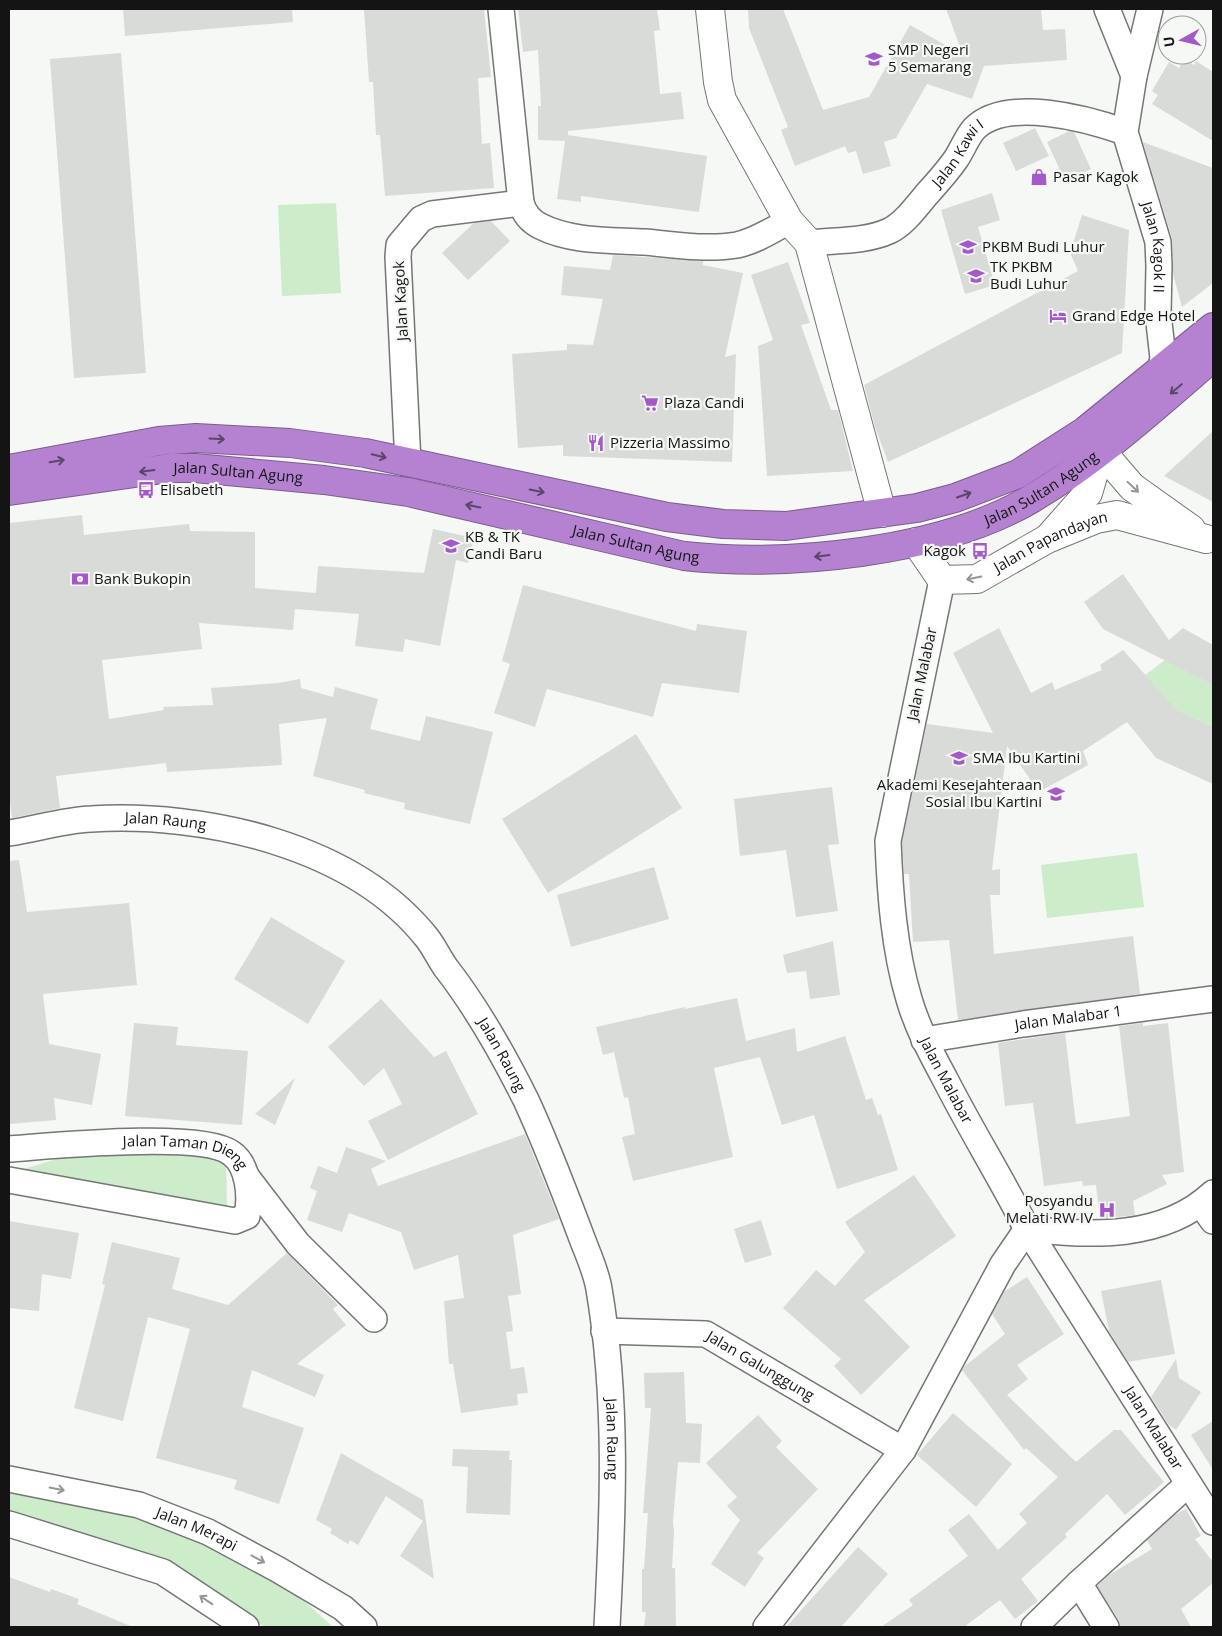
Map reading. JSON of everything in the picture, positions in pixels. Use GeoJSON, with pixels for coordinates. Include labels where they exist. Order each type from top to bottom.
{"type":"FeatureCollection","features":[{"type":"Feature","properties":{"kind":"highway","name":"Jalan Sultan Agung"},"geometry":{"type":"LineString","coordinates":[[9,491],[151,471],[195,468],[324,480],[408,492],[501,512],[684,556],[721,560],[763,561],[814,557],[916,542],[991,517],[1030,500],[1068,476],[1092,442],[1160,371],[1213,327]]}},
{"type":"Feature","properties":{"kind":"highway","name":"Jalan Sultan Agung"},"geometry":{"type":"LineString","coordinates":[[9,469],[159,441],[196,438],[329,446],[667,517],[723,524],[786,526],[917,508],[977,491],[1018,474],[1054,451],[1092,442],[1213,357]]}},
{"type":"Feature","properties":{"kind":"main road"},"geometry":{"type":"LineString","coordinates":[[710,9],[718,82],[722,100],[789,221],[810,242],[882,513]]}},
{"type":"Feature","properties":{"kind":"main road"},"geometry":{"type":"LineString","coordinates":[[1047,539],[1088,494],[1092,442]]}},
{"type":"Feature","properties":{"kind":"main road","name":"Jalan Papandayan"},"geometry":{"type":"LineString","coordinates":[[1092,442],[1138,492],[1210,541]]}},
{"type":"Feature","properties":{"kind":"main road"},"geometry":{"type":"LineString","coordinates":[[1054,451],[1068,476]]}},
{"type":"Feature","properties":{"kind":"main road","name":"Jalan Papandayan"},"geometry":{"type":"LineString","coordinates":[[942,580],[977,579],[1047,539],[1096,519],[1117,516],[1210,541]]}},
{"type":"Feature","properties":{"kind":"main road"},"geometry":{"type":"LineString","coordinates":[[916,542],[942,580]]}},
{"type":"Feature","properties":{"kind":"street"},"geometry":{"type":"LineString","coordinates":[[501,9],[521,203],[524,212],[531,220],[540,226],[570,237],[696,246],[736,245],[756,239],[789,221]]}},
{"type":"Feature","properties":{"kind":"street"},"geometry":{"type":"LineString","coordinates":[[1106,9],[1134,76]]}},
{"type":"Feature","properties":{"kind":"street","name":"Jalan Kagok II"},"geometry":{"type":"LineString","coordinates":[[1150,9],[1134,76],[1124,132],[1158,242],[1160,266],[1158,314],[1163,358],[1160,371]]}},
{"type":"Feature","properties":{"kind":"street","name":"Jalan Kawi I"},"geometry":{"type":"LineString","coordinates":[[810,242],[860,238],[890,231],[911,212],[949,169],[974,129],[994,118],[1020,113],[1061,114],[1124,132]]}},
{"type":"Feature","properties":{"kind":"street","name":"Jalan Kagok"},"geometry":{"type":"LineString","coordinates":[[408,463],[399,245],[421,219],[432,214],[521,203]]}},
{"type":"Feature","properties":{"kind":"street","name":"Jalan Malabar"},"geometry":{"type":"LineString","coordinates":[[942,580],[888,841],[890,884],[902,972],[909,1000],[924,1040],[977,1142],[1004,1184],[1027,1229],[1213,1522]]}},
{"type":"Feature","properties":{"kind":"street","name":"Jalan Raung"},"geometry":{"type":"LineString","coordinates":[[9,833],[88,819],[163,818],[263,837],[341,867],[383,896],[426,937],[460,984],[510,1068],[550,1152],[599,1286],[613,1413],[613,1516],[607,1627]]}},
{"type":"Feature","properties":{"kind":"street","name":"Jalan Malabar 1"},"geometry":{"type":"LineString","coordinates":[[924,1040],[1023,1024],[1213,999]]}},
{"type":"Feature","properties":{"kind":"street","name":"Jalan Taman Dieng"},"geometry":{"type":"LineString","coordinates":[[9,1149],[150,1141],[221,1146],[234,1154],[244,1174],[250,1196],[247,1216],[234,1221],[9,1180]]}},
{"type":"Feature","properties":{"kind":"street"},"geometry":{"type":"LineString","coordinates":[[244,1174],[298,1244],[374,1319]]}},
{"type":"Feature","properties":{"kind":"street"},"geometry":{"type":"LineString","coordinates":[[766,1627],[903,1450],[1003,1264],[1027,1229],[1105,1234],[1128,1231],[1165,1222],[1209,1206]]}},
{"type":"Feature","properties":{"kind":"street","name":"Jalan Galunggung"},"geometry":{"type":"LineString","coordinates":[[604,1331],[706,1334],[903,1450]]}},
{"type":"Feature","properties":{"kind":"street","name":"Jalan Merapi"},"geometry":{"type":"LineString","coordinates":[[9,1479],[139,1505],[208,1532],[277,1569],[343,1608],[364,1627]]}},
{"type":"Feature","properties":{"kind":"street"},"geometry":{"type":"LineString","coordinates":[[1034,1627],[1079,1583],[1188,1484]]}},
{"type":"Feature","properties":{"kind":"street"},"geometry":{"type":"LineString","coordinates":[[9,1524],[163,1572],[246,1627]]}},
{"type":"Feature","properties":{"kind":"street"},"geometry":{"type":"LineString","coordinates":[[1079,1583],[1106,1627]]}},
{"type":"Feature","properties":{"kind":"green space"},"geometry":{"type":"Polygon","coordinates":[[[336,203],[341,293],[282,296],[278,205],[336,203]]]}},
{"type":"Feature","properties":{"kind":"green space"},"geometry":{"type":"Polygon","coordinates":[[[1165,660],[1213,685],[1213,727],[1177,710],[1145,675],[1165,660]]]}},
{"type":"Feature","properties":{"kind":"green space"},"geometry":{"type":"Polygon","coordinates":[[[1137,853],[1144,907],[1047,918],[1041,865],[1137,853]]]}},
{"type":"Feature","properties":{"kind":"green space"},"geometry":{"type":"Polygon","coordinates":[[[77,1153],[226,1155],[227,1209],[20,1170],[77,1153]]]}},
{"type":"Feature","properties":{"kind":"green space"},"geometry":{"type":"Polygon","coordinates":[[[9,1486],[140,1511],[279,1578],[333,1627],[265,1627],[167,1564],[9,1517],[9,1486]]]}},
{"type":"Feature","properties":{"kind":"building"},"geometry":{"type":"Polygon","coordinates":[[[123,9],[292,9],[293,22],[125,36],[123,9]]]}},
{"type":"Feature","properties":{"kind":"building"},"geometry":{"type":"Polygon","coordinates":[[[364,9],[484,9],[491,77],[478,78],[482,144],[490,143],[494,188],[385,196],[380,135],[376,135],[373,82],[369,82],[364,9]]]}},
{"type":"Feature","properties":{"kind":"building"},"geometry":{"type":"Polygon","coordinates":[[[518,9],[657,9],[660,30],[654,31],[660,94],[681,92],[684,119],[568,131],[568,135],[707,156],[699,212],[581,196],[581,202],[557,199],[565,141],[538,140],[538,106],[541,106],[538,50],[523,52],[518,9]]]}},
{"type":"Feature","properties":{"kind":"building"},"geometry":{"type":"Polygon","coordinates":[[[748,9],[783,9],[823,110],[869,97],[910,25],[963,55],[946,9],[1041,9],[1043,30],[1065,29],[1067,60],[984,66],[972,99],[927,84],[896,138],[884,142],[891,166],[863,174],[856,151],[848,153],[845,146],[795,166],[781,130],[788,127],[749,28],[748,9]]]}},
{"type":"Feature","properties":{"kind":"building"},"geometry":{"type":"Polygon","coordinates":[[[121,53],[146,373],[74,378],[50,59],[121,53]]]}},
{"type":"Feature","properties":{"kind":"building"},"geometry":{"type":"Polygon","coordinates":[[[1167,65],[1174,65],[1179,68],[1181,65],[1202,65],[1213,72],[1213,141],[1152,104],[1158,95],[1152,91],[1167,65]]]}},
{"type":"Feature","properties":{"kind":"building"},"geometry":{"type":"Polygon","coordinates":[[[1035,128],[1049,156],[1016,171],[1003,143],[1035,128]]]}},
{"type":"Feature","properties":{"kind":"building"},"geometry":{"type":"Polygon","coordinates":[[[1069,131],[1074,132],[1091,169],[1065,181],[1047,142],[1069,131]]]}},
{"type":"Feature","properties":{"kind":"building"},"geometry":{"type":"Polygon","coordinates":[[[1143,142],[1213,168],[1213,283],[1182,307],[1173,274],[1172,238],[1143,142]]]}},
{"type":"Feature","properties":{"kind":"building","name":"PKBM Budi Luhur"},"geometry":{"type":"Polygon","coordinates":[[[992,193],[1000,220],[978,227],[995,285],[965,294],[941,210],[992,193]]]}},
{"type":"Feature","properties":{"kind":"building","name":"Grand Edge Hotel"},"geometry":{"type":"Polygon","coordinates":[[[1082,215],[1129,230],[1122,353],[888,462],[875,427],[864,385],[1078,271],[1070,253],[1082,215]]]}},
{"type":"Feature","properties":{"kind":"building"},"geometry":{"type":"Polygon","coordinates":[[[491,221],[510,241],[468,280],[442,253],[474,223],[491,221]]]}},
{"type":"Feature","properties":{"kind":"building"},"geometry":{"type":"Polygon","coordinates":[[[613,255],[703,261],[703,265],[743,273],[725,357],[736,354],[732,462],[563,456],[563,445],[518,448],[512,354],[567,350],[567,344],[593,345],[603,299],[561,295],[564,266],[610,270],[613,255]]]}},
{"type":"Feature","properties":{"kind":"building"},"geometry":{"type":"Polygon","coordinates":[[[788,262],[810,323],[801,325],[831,410],[838,410],[853,471],[767,476],[758,346],[773,340],[751,275],[788,262]]]}},
{"type":"Feature","properties":{"kind":"building"},"geometry":{"type":"Polygon","coordinates":[[[1213,431],[1213,502],[1164,476],[1213,431]]]}},
{"type":"Feature","properties":{"kind":"building"},"geometry":{"type":"Polygon","coordinates":[[[82,515],[84,535],[189,524],[190,531],[255,532],[255,588],[316,593],[318,566],[424,573],[433,529],[474,538],[468,563],[456,560],[440,646],[405,639],[403,652],[355,646],[359,614],[295,609],[293,630],[199,623],[202,649],[102,660],[109,719],[164,710],[163,707],[213,705],[211,688],[278,683],[300,679],[301,688],[333,697],[335,687],[378,699],[370,729],[420,741],[426,716],[493,732],[470,824],[404,809],[405,803],[364,793],[365,790],[313,776],[327,718],[279,724],[282,765],[167,772],[166,763],[56,776],[60,808],[12,818],[9,795],[9,523],[82,515]]]}},
{"type":"Feature","properties":{"kind":"building"},"geometry":{"type":"Polygon","coordinates":[[[1123,574],[1169,640],[1183,628],[1213,645],[1213,685],[1103,629],[1084,602],[1123,574]]]}},
{"type":"Feature","properties":{"kind":"building"},"geometry":{"type":"Polygon","coordinates":[[[523,585],[696,631],[697,624],[747,631],[739,693],[662,683],[653,717],[547,689],[535,727],[494,713],[510,664],[502,661],[523,585]]]}},
{"type":"Feature","properties":{"kind":"building"},"geometry":{"type":"Polygon","coordinates":[[[999,628],[1031,693],[1052,682],[1055,690],[1102,670],[1100,665],[1123,650],[1177,710],[1213,727],[1213,784],[1156,758],[1127,722],[1083,751],[1088,765],[1039,792],[1007,746],[992,870],[1000,869],[1000,895],[990,895],[994,954],[1133,936],[1140,994],[958,1020],[949,940],[913,942],[909,874],[904,874],[902,842],[927,724],[993,733],[953,653],[999,628]]]}},
{"type":"Feature","properties":{"kind":"building"},"geometry":{"type":"Polygon","coordinates":[[[636,734],[682,808],[548,893],[502,819],[636,734]]]}},
{"type":"Feature","properties":{"kind":"building"},"geometry":{"type":"Polygon","coordinates":[[[832,787],[839,844],[828,845],[838,911],[796,917],[786,850],[740,856],[734,799],[832,787]]]}},
{"type":"Feature","properties":{"kind":"building"},"geometry":{"type":"Polygon","coordinates":[[[19,860],[27,912],[129,903],[137,985],[43,994],[49,1044],[101,1054],[92,1105],[54,1098],[56,1120],[9,1124],[9,861],[19,860]]]}},
{"type":"Feature","properties":{"kind":"building"},"geometry":{"type":"Polygon","coordinates":[[[654,867],[669,919],[571,947],[557,895],[654,867]]]}},
{"type":"Feature","properties":{"kind":"building"},"geometry":{"type":"Polygon","coordinates":[[[271,917],[345,961],[308,1024],[234,979],[271,917]]]}},
{"type":"Feature","properties":{"kind":"building"},"geometry":{"type":"Polygon","coordinates":[[[833,941],[840,995],[810,999],[806,971],[787,973],[783,955],[833,941]]]}},
{"type":"Feature","properties":{"kind":"building"},"geometry":{"type":"Polygon","coordinates":[[[737,998],[746,1041],[795,1028],[797,1052],[845,1036],[866,1100],[872,1098],[878,1115],[881,1114],[898,1170],[837,1189],[814,1115],[782,1125],[760,1057],[714,1068],[733,1157],[633,1181],[622,1137],[635,1134],[628,1097],[624,1098],[614,1052],[603,1055],[596,1027],[685,1007],[685,1009],[737,998]]]}},
{"type":"Feature","properties":{"kind":"building"},"geometry":{"type":"Polygon","coordinates":[[[381,999],[434,1057],[446,1051],[478,1114],[388,1160],[368,1121],[402,1104],[384,1068],[364,1086],[328,1047],[381,999]]]}},
{"type":"Feature","properties":{"kind":"building"},"geometry":{"type":"Polygon","coordinates":[[[134,1023],[178,1027],[176,1045],[248,1051],[242,1125],[125,1116],[134,1023]]]}},
{"type":"Feature","properties":{"kind":"building"},"geometry":{"type":"Polygon","coordinates":[[[1143,1023],[1143,1026],[1168,1023],[1184,1172],[1162,1175],[1167,1184],[1133,1201],[1135,1215],[1100,1219],[1096,1185],[1083,1186],[1082,1181],[1044,1186],[1033,1103],[1005,1106],[998,1043],[1065,1033],[1076,1124],[1130,1116],[1119,1026],[1143,1023]]]}},
{"type":"Feature","properties":{"kind":"building"},"geometry":{"type":"Polygon","coordinates":[[[295,1078],[275,1125],[255,1114],[295,1078]]]}},
{"type":"Feature","properties":{"kind":"building"},"geometry":{"type":"Polygon","coordinates":[[[525,1134],[559,1219],[513,1235],[521,1294],[508,1296],[513,1331],[506,1332],[511,1369],[524,1367],[528,1393],[517,1394],[518,1405],[461,1413],[453,1364],[449,1364],[444,1301],[464,1298],[458,1255],[414,1270],[401,1232],[349,1213],[342,1232],[307,1220],[317,1191],[310,1188],[318,1166],[337,1173],[346,1147],[386,1161],[371,1169],[378,1186],[525,1134]]]}},
{"type":"Feature","properties":{"kind":"building"},"geometry":{"type":"Polygon","coordinates":[[[914,1175],[956,1236],[864,1300],[910,1347],[861,1395],[834,1366],[841,1359],[783,1308],[816,1270],[835,1286],[865,1252],[845,1222],[914,1175]]]}},
{"type":"Feature","properties":{"kind":"building"},"geometry":{"type":"Polygon","coordinates":[[[761,1220],[772,1255],[745,1263],[734,1229],[761,1220]]]}},
{"type":"Feature","properties":{"kind":"building"},"geometry":{"type":"Polygon","coordinates":[[[9,1221],[79,1233],[71,1279],[42,1274],[39,1311],[9,1308],[9,1221]]]}},
{"type":"Feature","properties":{"kind":"building"},"geometry":{"type":"Polygon","coordinates":[[[112,1242],[180,1258],[172,1289],[228,1305],[287,1253],[338,1305],[333,1309],[346,1325],[297,1364],[324,1375],[315,1397],[252,1370],[242,1407],[304,1428],[279,1504],[234,1489],[237,1480],[156,1458],[190,1329],[148,1317],[123,1421],[74,1408],[105,1285],[102,1284],[112,1242]]]}},
{"type":"Feature","properties":{"kind":"building"},"geometry":{"type":"Polygon","coordinates":[[[1027,1277],[1064,1334],[1017,1365],[1028,1379],[1007,1395],[1076,1462],[1114,1430],[1121,1430],[1164,1482],[1125,1515],[1107,1494],[1065,1534],[1067,1537],[1021,1579],[1038,1601],[1015,1619],[1000,1600],[964,1627],[881,1627],[913,1605],[909,1600],[968,1556],[948,1530],[969,1514],[998,1550],[1027,1523],[1019,1514],[1058,1477],[1026,1448],[1024,1450],[962,1370],[1005,1334],[992,1314],[1005,1291],[1027,1277]]]}},
{"type":"Feature","properties":{"kind":"building"},"geometry":{"type":"Polygon","coordinates":[[[1161,1280],[1175,1354],[1128,1362],[1109,1331],[1101,1291],[1161,1280]]]}},
{"type":"Feature","properties":{"kind":"building"},"geometry":{"type":"Polygon","coordinates":[[[1176,1359],[1179,1378],[1201,1392],[1176,1430],[1169,1425],[1151,1397],[1176,1359]]]}},
{"type":"Feature","properties":{"kind":"building"},"geometry":{"type":"Polygon","coordinates":[[[684,1372],[686,1423],[702,1424],[700,1463],[678,1462],[673,1521],[672,1568],[675,1568],[676,1627],[644,1627],[646,1612],[642,1612],[642,1569],[644,1569],[648,1513],[643,1513],[651,1408],[645,1408],[644,1373],[684,1372]]]}},
{"type":"Feature","properties":{"kind":"building"},"geometry":{"type":"Polygon","coordinates":[[[953,1413],[1012,1464],[976,1507],[917,1455],[953,1413]]]}},
{"type":"Feature","properties":{"kind":"building"},"geometry":{"type":"Polygon","coordinates":[[[758,1415],[782,1441],[776,1447],[818,1489],[757,1553],[764,1558],[745,1587],[711,1564],[740,1520],[727,1506],[737,1497],[706,1463],[758,1415]]]}},
{"type":"Feature","properties":{"kind":"building"},"geometry":{"type":"Polygon","coordinates":[[[1213,1421],[1213,1470],[1191,1435],[1213,1421]]]}},
{"type":"Feature","properties":{"kind":"building"},"geometry":{"type":"Polygon","coordinates":[[[453,1449],[510,1451],[509,1460],[512,1460],[510,1515],[466,1513],[468,1467],[452,1466],[453,1449]]]}},
{"type":"Feature","properties":{"kind":"building"},"geometry":{"type":"Polygon","coordinates":[[[341,1453],[423,1500],[434,1579],[400,1556],[423,1521],[386,1496],[358,1545],[350,1540],[348,1544],[330,1533],[332,1529],[316,1520],[341,1453]]]}},
{"type":"Feature","properties":{"kind":"building"},"geometry":{"type":"Polygon","coordinates":[[[1186,1509],[1201,1536],[1195,1539],[1213,1562],[1213,1583],[1181,1609],[1191,1627],[1120,1627],[1118,1619],[1097,1586],[1109,1575],[1152,1549],[1147,1540],[1176,1514],[1186,1509]]]}},
{"type":"Feature","properties":{"kind":"building"},"geometry":{"type":"Polygon","coordinates":[[[858,1547],[888,1574],[841,1627],[786,1627],[858,1547]]]}},
{"type":"Feature","properties":{"kind":"building"},"geometry":{"type":"Polygon","coordinates":[[[9,1577],[50,1592],[51,1589],[79,1599],[77,1604],[133,1627],[9,1627],[9,1577]]]}},
{"type":"Feature","properties":{"kind":"place","name":"SMP Negeri 5 Semarang"},"geometry":{"type":"Point","coordinates":[874,59]}},
{"type":"Feature","properties":{"kind":"place","name":"Pasar Kagok"},"geometry":{"type":"Point","coordinates":[1039,177]}},
{"type":"Feature","properties":{"kind":"place","name":"PKBM Budi Luhur"},"geometry":{"type":"Point","coordinates":[968,247]}},
{"type":"Feature","properties":{"kind":"place","name":"TK PKBM Budi Luhur"},"geometry":{"type":"Point","coordinates":[976,276]}},
{"type":"Feature","properties":{"kind":"place","name":"Grand Edge Hotel"},"geometry":{"type":"Point","coordinates":[1058,316]}},
{"type":"Feature","properties":{"kind":"place","name":"Plaza Candi"},"geometry":{"type":"Point","coordinates":[650,403]}},
{"type":"Feature","properties":{"kind":"place","name":"Pizzeria Massimo"},"geometry":{"type":"Point","coordinates":[596,443]}},
{"type":"Feature","properties":{"kind":"place","name":"Elisabeth"},"geometry":{"type":"Point","coordinates":[146,490]}},
{"type":"Feature","properties":{"kind":"place","name":"KB & TK Candi Baru"},"geometry":{"type":"Point","coordinates":[451,546]}},
{"type":"Feature","properties":{"kind":"place","name":"Kagok"},"geometry":{"type":"Point","coordinates":[980,551]}},
{"type":"Feature","properties":{"kind":"place","name":"Bank Bukopin"},"geometry":{"type":"Point","coordinates":[80,579]}},
{"type":"Feature","properties":{"kind":"place","name":"SMA Ibu Kartini"},"geometry":{"type":"Point","coordinates":[959,758]}},
{"type":"Feature","properties":{"kind":"place","name":"Akademi Kesejahteraan Sosial Ibu Kartini"},"geometry":{"type":"Point","coordinates":[1056,794]}},
{"type":"Feature","properties":{"kind":"place","name":"Posyandu Melati RW IV"},"geometry":{"type":"Point","coordinates":[1107,1210]}}]}
